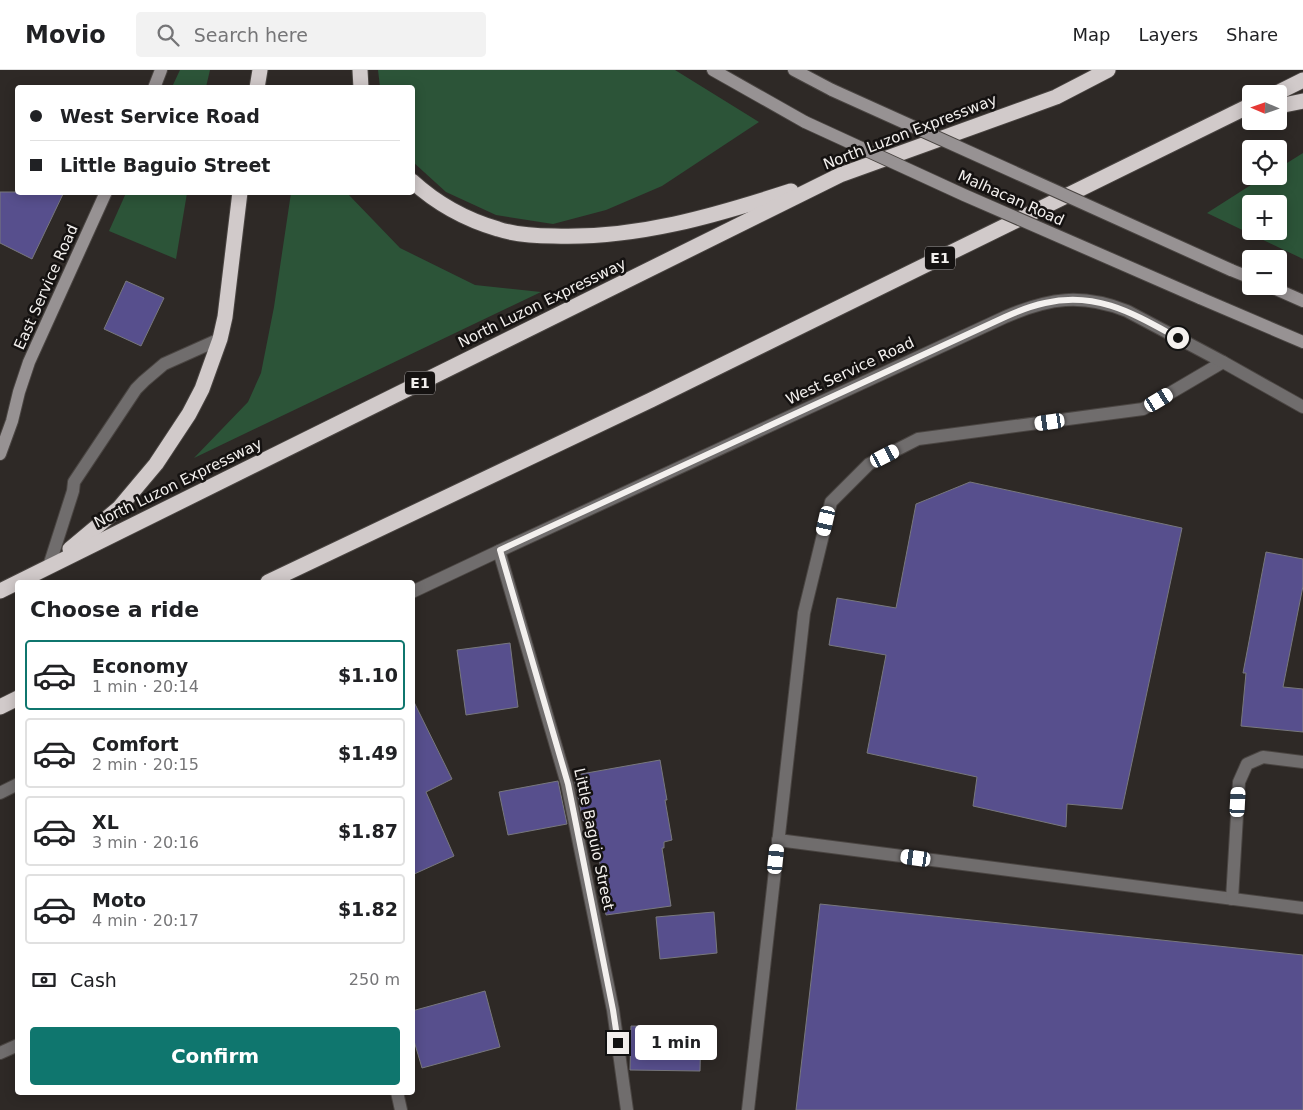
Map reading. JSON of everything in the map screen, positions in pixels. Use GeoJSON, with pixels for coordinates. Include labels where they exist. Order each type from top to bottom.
{"type":"FeatureCollection","features":[{"type":"Feature","properties":{"kind":"highway"},"geometry":{"type":"LineString","coordinates":[[258,85],[260,70]]}},
{"type":"Feature","properties":{"kind":"highway"},"geometry":{"type":"LineString","coordinates":[[360,70],[361,85]]}},
{"type":"Feature","properties":{"kind":"highway","name":"North Luzon Expressway"},"geometry":{"type":"LineString","coordinates":[[20,580],[840,176],[1056,97],[1108,70]]}},
{"type":"Feature","properties":{"kind":"highway"},"geometry":{"type":"LineString","coordinates":[[1288,87],[1303,80]]}},
{"type":"Feature","properties":{"kind":"highway"},"geometry":{"type":"LineString","coordinates":[[1288,104],[1303,101]]}},
{"type":"Feature","properties":{"kind":"highway","name":"E1"},"geometry":{"type":"LineString","coordinates":[[272,580],[651,400],[1242,110]]}},
{"type":"Feature","properties":{"kind":"highway"},"geometry":{"type":"LineString","coordinates":[[1229,116],[1242,113]]}},
{"type":"Feature","properties":{"kind":"highway"},"geometry":{"type":"LineString","coordinates":[[415,184],[459,214],[491,227],[520,234],[572,237],[665,227],[742,207],[840,176]]}},
{"type":"Feature","properties":{"kind":"highway"},"geometry":{"type":"LineString","coordinates":[[49,566],[119,508],[156,464],[189,414],[202,389],[220,339],[225,317],[240,195]]}},
{"type":"Feature","properties":{"kind":"highway","name":"North Luzon Expressway"},"geometry":{"type":"LineString","coordinates":[[0,590],[15,583]]}},
{"type":"Feature","properties":{"kind":"highway"},"geometry":{"type":"LineString","coordinates":[[0,707],[15,700]]}},
{"type":"Feature","properties":{"kind":"main road"},"geometry":{"type":"LineString","coordinates":[[155,85],[162,70]]}},
{"type":"Feature","properties":{"kind":"main road","name":"Malhacan Road"},"geometry":{"type":"LineString","coordinates":[[713,70],[806,122],[964,195],[1303,342]]}},
{"type":"Feature","properties":{"kind":"main road","name":"Malhacan Road"},"geometry":{"type":"LineString","coordinates":[[794,70],[832,90],[1242,274]]}},
{"type":"Feature","properties":{"kind":"main road","name":"East Service Road"},"geometry":{"type":"LineString","coordinates":[[0,454],[29,362],[105,195]]}},
{"type":"Feature","properties":{"kind":"main road"},"geometry":{"type":"LineString","coordinates":[[1287,294],[1303,301]]}},
{"type":"Feature","properties":{"kind":"street","name":"West Service Road"},"geometry":{"type":"LineString","coordinates":[[415,591],[1005,317],[1044,303],[1082,300],[1112,305],[1149,322],[1303,407]]}},
{"type":"Feature","properties":{"kind":"street"},"geometry":{"type":"LineString","coordinates":[[49,566],[73,491],[74,482],[136,389],[164,364],[220,339]]}},
{"type":"Feature","properties":{"kind":"street"},"geometry":{"type":"LineString","coordinates":[[748,1110],[804,613],[830,502],[869,464],[918,440],[1144,410],[1223,362]]}},
{"type":"Feature","properties":{"kind":"street","name":"Little Baguio Street"},"geometry":{"type":"LineString","coordinates":[[500,550],[568,784],[613,1010],[627,1110]]}},
{"type":"Feature","properties":{"kind":"street"},"geometry":{"type":"LineString","coordinates":[[1232,900],[1239,782],[1247,764],[1263,757],[1303,762]]}},
{"type":"Feature","properties":{"kind":"street"},"geometry":{"type":"LineString","coordinates":[[0,793],[15,786]]}},
{"type":"Feature","properties":{"kind":"street"},"geometry":{"type":"LineString","coordinates":[[778,840],[1303,908]]}},
{"type":"Feature","properties":{"kind":"street"},"geometry":{"type":"LineString","coordinates":[[0,1053],[15,1046]]}},
{"type":"Feature","properties":{"kind":"street"},"geometry":{"type":"LineString","coordinates":[[398,1095],[401,1110]]}},
{"type":"Feature","properties":{"kind":"green space"},"geometry":{"type":"Polygon","coordinates":[[[180,70],[210,70],[206,85],[173,85],[180,70]]]}},
{"type":"Feature","properties":{"kind":"green space"},"geometry":{"type":"Polygon","coordinates":[[[378,70],[675,70],[759,122],[662,186],[606,210],[553,224],[496,215],[446,192],[415,164],[415,85],[380,85],[378,70]]]}},
{"type":"Feature","properties":{"kind":"green space"},"geometry":{"type":"Polygon","coordinates":[[[1303,153],[1303,259],[1263,240],[1287,240],[1287,195],[1242,195],[1242,230],[1207,213],[1251,185],[1287,185],[1287,163],[1303,153]]]}},
{"type":"Feature","properties":{"kind":"green space"},"geometry":{"type":"Polygon","coordinates":[[[125,195],[187,195],[176,259],[109,231],[125,195]]]}},
{"type":"Feature","properties":{"kind":"green space"},"geometry":{"type":"Polygon","coordinates":[[[291,195],[349,195],[400,248],[475,285],[541,292],[194,458],[248,402],[261,373],[274,307],[291,195]]]}},
{"type":"Feature","properties":{"kind":"building"},"geometry":{"type":"Polygon","coordinates":[[[0,192],[15,192],[15,195],[63,195],[32,259],[0,243],[0,192]]]}},
{"type":"Feature","properties":{"kind":"building"},"geometry":{"type":"Polygon","coordinates":[[[126,281],[164,298],[141,346],[104,329],[126,281]]]}},
{"type":"Feature","properties":{"kind":"building"},"geometry":{"type":"Polygon","coordinates":[[[970,482],[1182,528],[1122,809],[1067,804],[1066,827],[973,806],[977,777],[867,753],[886,655],[829,645],[837,598],[896,608],[916,504],[970,482]]]}},
{"type":"Feature","properties":{"kind":"building"},"geometry":{"type":"Polygon","coordinates":[[[1266,552],[1303,559],[1303,586],[1283,687],[1303,689],[1303,732],[1241,726],[1246,673],[1243,673],[1266,552]]]}},
{"type":"Feature","properties":{"kind":"building"},"geometry":{"type":"Polygon","coordinates":[[[510,643],[518,707],[466,715],[457,650],[510,643]]]}},
{"type":"Feature","properties":{"kind":"building"},"geometry":{"type":"Polygon","coordinates":[[[415,704],[452,779],[426,792],[454,856],[415,874],[415,704]]]}},
{"type":"Feature","properties":{"kind":"building"},"geometry":{"type":"Polygon","coordinates":[[[660,760],[672,840],[664,842],[664,848],[662,848],[671,906],[606,915],[594,819],[583,821],[574,778],[582,777],[581,774],[660,760]]]}},
{"type":"Feature","properties":{"kind":"building"},"geometry":{"type":"Polygon","coordinates":[[[558,781],[567,824],[508,835],[499,792],[558,781]]]}},
{"type":"Feature","properties":{"kind":"building"},"geometry":{"type":"Polygon","coordinates":[[[820,904],[1303,955],[1303,1110],[796,1110],[820,904]]]}},
{"type":"Feature","properties":{"kind":"building"},"geometry":{"type":"Polygon","coordinates":[[[714,912],[717,953],[660,959],[656,917],[714,912]]]}},
{"type":"Feature","properties":{"kind":"building"},"geometry":{"type":"Polygon","coordinates":[[[485,991],[500,1047],[422,1068],[415,1044],[415,1010],[485,991]]]}},
{"type":"Feature","properties":{"kind":"building"},"geometry":{"type":"Polygon","coordinates":[[[631,1026],[701,1027],[700,1071],[630,1070],[631,1026]]]}},
{"type":"Feature","properties":{"kind":"route"},"geometry":{"type":"LineString","coordinates":[[618,1043],[568,784],[500,550],[1005,317],[1031,307],[1067,300],[1096,301],[1127,311],[1178,338]]}}]}
